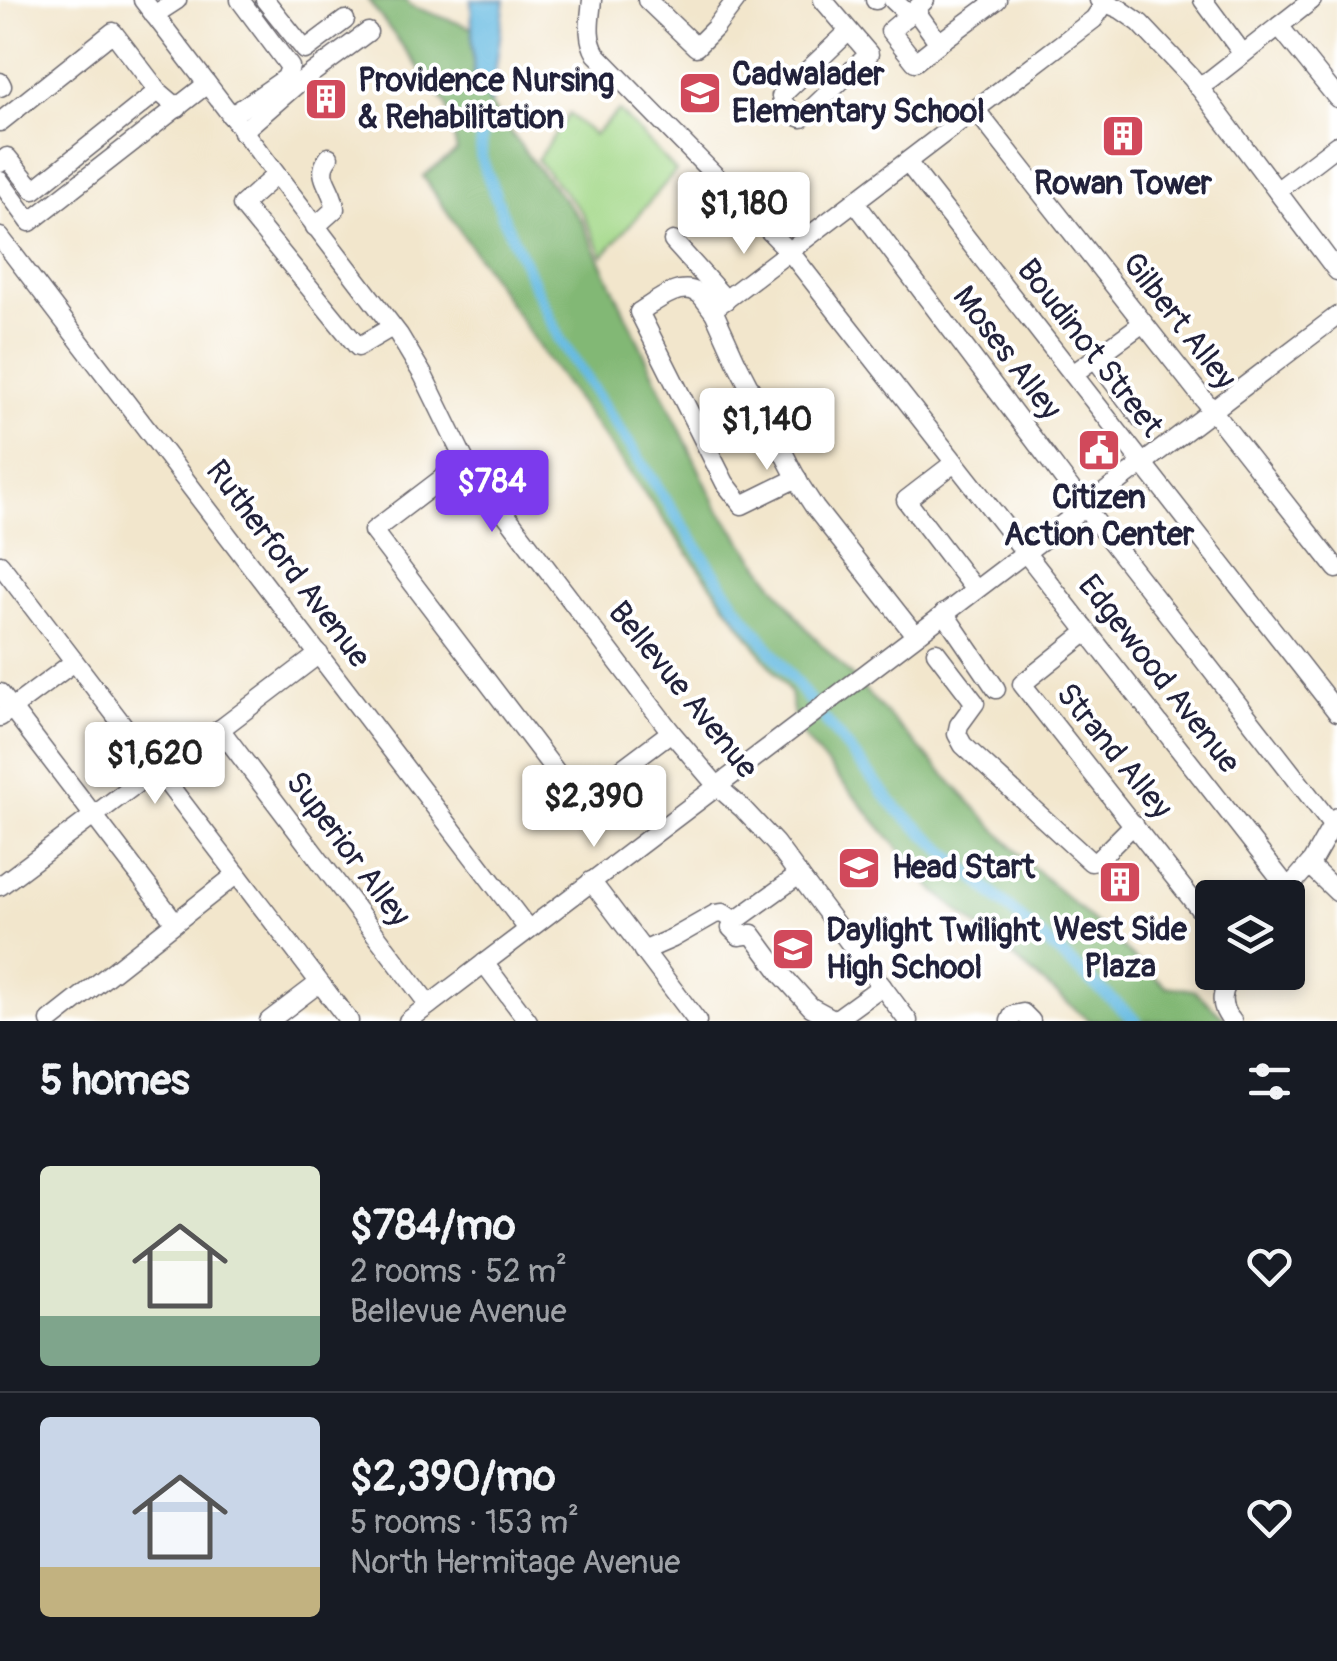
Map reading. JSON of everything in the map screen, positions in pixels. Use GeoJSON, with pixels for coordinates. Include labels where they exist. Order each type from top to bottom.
{"type":"FeatureCollection","features":[{"type":"Feature","properties":{"kind":"street"},"geometry":{"type":"LineString","coordinates":[[148,8],[176,0]]}},
{"type":"Feature","properties":{"kind":"street"},"geometry":{"type":"LineString","coordinates":[[231,116],[286,78],[290,67],[240,0]]}},
{"type":"Feature","properties":{"kind":"street"},"geometry":{"type":"LineString","coordinates":[[265,0],[305,50],[346,20]]}},
{"type":"Feature","properties":{"kind":"street","name":"Edgewood Avenue"},"geometry":{"type":"LineString","coordinates":[[592,0],[588,34],[596,54],[790,252],[1274,880]]}},
{"type":"Feature","properties":{"kind":"street"},"geometry":{"type":"LineString","coordinates":[[647,0],[696,47],[736,0]]}},
{"type":"Feature","properties":{"kind":"street"},"geometry":{"type":"LineString","coordinates":[[823,0],[850,31],[870,54],[802,118],[797,117],[782,103],[781,96],[850,31]]}},
{"type":"Feature","properties":{"kind":"street"},"geometry":{"type":"LineString","coordinates":[[893,0],[916,8],[939,43]]}},
{"type":"Feature","properties":{"kind":"street"},"geometry":{"type":"LineString","coordinates":[[916,8],[890,31],[915,62],[997,0]]}},
{"type":"Feature","properties":{"kind":"street"},"geometry":{"type":"LineString","coordinates":[[1227,0],[1207,6],[1243,54]]}},
{"type":"Feature","properties":{"kind":"street"},"geometry":{"type":"LineString","coordinates":[[1198,86],[1312,0]]}},
{"type":"Feature","properties":{"kind":"street"},"geometry":{"type":"LineString","coordinates":[[915,634],[815,508],[797,478],[714,317],[720,306],[1094,19],[1104,1],[1140,24],[1198,86],[1337,271]]}},
{"type":"Feature","properties":{"kind":"street","name":"Bellevue Avenue"},"geometry":{"type":"LineString","coordinates":[[148,8],[392,327],[423,375],[464,461],[671,732],[718,788],[760,825],[908,1021]]}},
{"type":"Feature","properties":{"kind":"street"},"geometry":{"type":"LineString","coordinates":[[1279,26],[1337,98]]}},
{"type":"Feature","properties":{"kind":"street"},"geometry":{"type":"LineString","coordinates":[[0,122],[113,32],[158,90],[178,108]]}},
{"type":"Feature","properties":{"kind":"street"},"geometry":{"type":"LineString","coordinates":[[242,132],[368,32]]}},
{"type":"Feature","properties":{"kind":"street"},"geometry":{"type":"LineString","coordinates":[[0,181],[30,222],[207,84]]}},
{"type":"Feature","properties":{"kind":"street"},"geometry":{"type":"LineString","coordinates":[[2,156],[34,190],[158,90]]}},
{"type":"Feature","properties":{"kind":"street","name":"Gilbert Alley"},"geometry":{"type":"LineString","coordinates":[[976,109],[1337,568]]}},
{"type":"Feature","properties":{"kind":"street"},"geometry":{"type":"LineString","coordinates":[[1278,190],[1337,145]]}},
{"type":"Feature","properties":{"kind":"street"},"geometry":{"type":"LineString","coordinates":[[315,227],[335,209],[335,198],[322,179],[322,165],[329,157]]}},
{"type":"Feature","properties":{"kind":"street","name":"Boudinot Street"},"geometry":{"type":"LineString","coordinates":[[907,162],[1337,712]]}},
{"type":"Feature","properties":{"kind":"street"},"geometry":{"type":"LineString","coordinates":[[276,176],[242,205],[358,348],[392,327]]}},
{"type":"Feature","properties":{"kind":"street","name":"Moses Alley"},"geometry":{"type":"LineString","coordinates":[[855,202],[1085,506],[1335,821]]}},
{"type":"Feature","properties":{"kind":"street","name":"Rutherford Avenue"},"geometry":{"type":"LineString","coordinates":[[0,236],[528,930]]}},
{"type":"Feature","properties":{"kind":"street"},"geometry":{"type":"LineString","coordinates":[[673,241],[720,306]]}},
{"type":"Feature","properties":{"kind":"street"},"geometry":{"type":"LineString","coordinates":[[720,306],[686,290],[676,291],[639,312],[725,482],[742,505],[797,478]]}},
{"type":"Feature","properties":{"kind":"street"},"geometry":{"type":"LineString","coordinates":[[408,1021],[1337,316]]}},
{"type":"Feature","properties":{"kind":"street"},"geometry":{"type":"LineString","coordinates":[[1073,374],[1143,323]]}},
{"type":"Feature","properties":{"kind":"street"},"geometry":{"type":"LineString","coordinates":[[1096,358],[1142,420]]}},
{"type":"Feature","properties":{"kind":"street"},"geometry":{"type":"LineString","coordinates":[[464,461],[372,531],[576,798],[583,798],[671,732]]}},
{"type":"Feature","properties":{"kind":"street"},"geometry":{"type":"LineString","coordinates":[[954,463],[906,500],[975,590]]}},
{"type":"Feature","properties":{"kind":"street"},"geometry":{"type":"LineString","coordinates":[[500,507],[534,483]]}},
{"type":"Feature","properties":{"kind":"street"},"geometry":{"type":"LineString","coordinates":[[0,564],[349,1021]]}},
{"type":"Feature","properties":{"kind":"street"},"geometry":{"type":"LineString","coordinates":[[944,613],[996,690]]}},
{"type":"Feature","properties":{"kind":"street","name":"Strand Alley"},"geometry":{"type":"LineString","coordinates":[[1086,632],[1022,684],[1195,903]]}},
{"type":"Feature","properties":{"kind":"street"},"geometry":{"type":"LineString","coordinates":[[936,652],[975,704]]}},
{"type":"Feature","properties":{"kind":"street"},"geometry":{"type":"LineString","coordinates":[[0,886],[319,654]]}},
{"type":"Feature","properties":{"kind":"street"},"geometry":{"type":"LineString","coordinates":[[74,662],[4,706],[175,922]]}},
{"type":"Feature","properties":{"kind":"street"},"geometry":{"type":"LineString","coordinates":[[1022,684],[996,690],[975,704],[956,734],[963,746],[1091,862],[1096,862],[1134,824]]}},
{"type":"Feature","properties":{"kind":"street","name":"Superior Alley"},"geometry":{"type":"LineString","coordinates":[[220,729],[429,1005]]}},
{"type":"Feature","properties":{"kind":"street"},"geometry":{"type":"LineString","coordinates":[[1296,880],[1335,821]]}},
{"type":"Feature","properties":{"kind":"street"},"geometry":{"type":"LineString","coordinates":[[1309,865],[1337,892]]}},
{"type":"Feature","properties":{"kind":"street"},"geometry":{"type":"LineString","coordinates":[[50,1021],[237,874]]}},
{"type":"Feature","properties":{"kind":"street"},"geometry":{"type":"LineString","coordinates":[[799,875],[731,928],[739,936],[752,934],[811,1006],[836,1020],[882,986]]}},
{"type":"Feature","properties":{"kind":"street"},"geometry":{"type":"LineString","coordinates":[[591,881],[697,1021]]}},
{"type":"Feature","properties":{"kind":"street"},"geometry":{"type":"LineString","coordinates":[[643,950],[674,938],[715,914],[723,913],[736,921]]}},
{"type":"Feature","properties":{"kind":"street"},"geometry":{"type":"LineString","coordinates":[[484,963],[528,1021]]}},
{"type":"Feature","properties":{"kind":"street"},"geometry":{"type":"LineString","coordinates":[[269,1021],[319,982]]}},
{"type":"Feature","properties":{"kind":"street"},"geometry":{"type":"LineString","coordinates":[[1224,990],[1224,1011],[1232,1021]]}},
{"type":"Feature","properties":{"kind":"street"},"geometry":{"type":"LineString","coordinates":[[1010,1021],[1023,1012],[1031,1021]]}},
{"type":"Feature","properties":{"kind":"green space"},"geometry":{"type":"Polygon","coordinates":[[[368,0],[406,0],[411,6],[472,28],[474,82],[581,220],[717,507],[805,627],[1024,859],[1165,986],[1194,990],[1228,1021],[1089,1021],[935,891],[796,728],[790,693],[549,362],[423,176],[457,151],[446,104],[368,0]]]}},
{"type":"Feature","properties":{"kind":"green space"},"geometry":{"type":"Polygon","coordinates":[[[619,111],[676,171],[603,256],[582,213],[537,160],[569,114],[594,135],[619,111]]]}},
{"type":"Feature","properties":{"kind":"water"},"geometry":{"type":"Polygon","coordinates":[[[471,0],[505,0],[491,105],[474,81],[471,0]]]}},
{"type":"Feature","properties":{"kind":"waterway"},"geometry":{"type":"LineString","coordinates":[[482,120],[481,157],[506,224],[560,340],[736,606],[810,701]]}},
{"type":"Feature","properties":{"kind":"waterway"},"geometry":{"type":"LineString","coordinates":[[826,721],[897,809],[1136,1021]]}},
{"type":"Feature","properties":{"kind":"place","name":"Cadwalader Elementary School"},"geometry":{"type":"Point","coordinates":[700,93]}},
{"type":"Feature","properties":{"kind":"place","name":"Providence Nursing & Rehabilitation"},"geometry":{"type":"Point","coordinates":[326,99]}},
{"type":"Feature","properties":{"kind":"place","name":"Rowan Tower"},"geometry":{"type":"Point","coordinates":[1123,136]}},
{"type":"Feature","properties":{"kind":"place","name":"Citizen Action Center"},"geometry":{"type":"Point","coordinates":[1099,450]}},
{"type":"Feature","properties":{"kind":"place","name":"Head Start"},"geometry":{"type":"Point","coordinates":[859,868]}},
{"type":"Feature","properties":{"kind":"place","name":"West Side Plaza"},"geometry":{"type":"Point","coordinates":[1120,882]}},
{"type":"Feature","properties":{"kind":"place","name":"Daylight Twilight High School"},"geometry":{"type":"Point","coordinates":[793,949]}}]}
